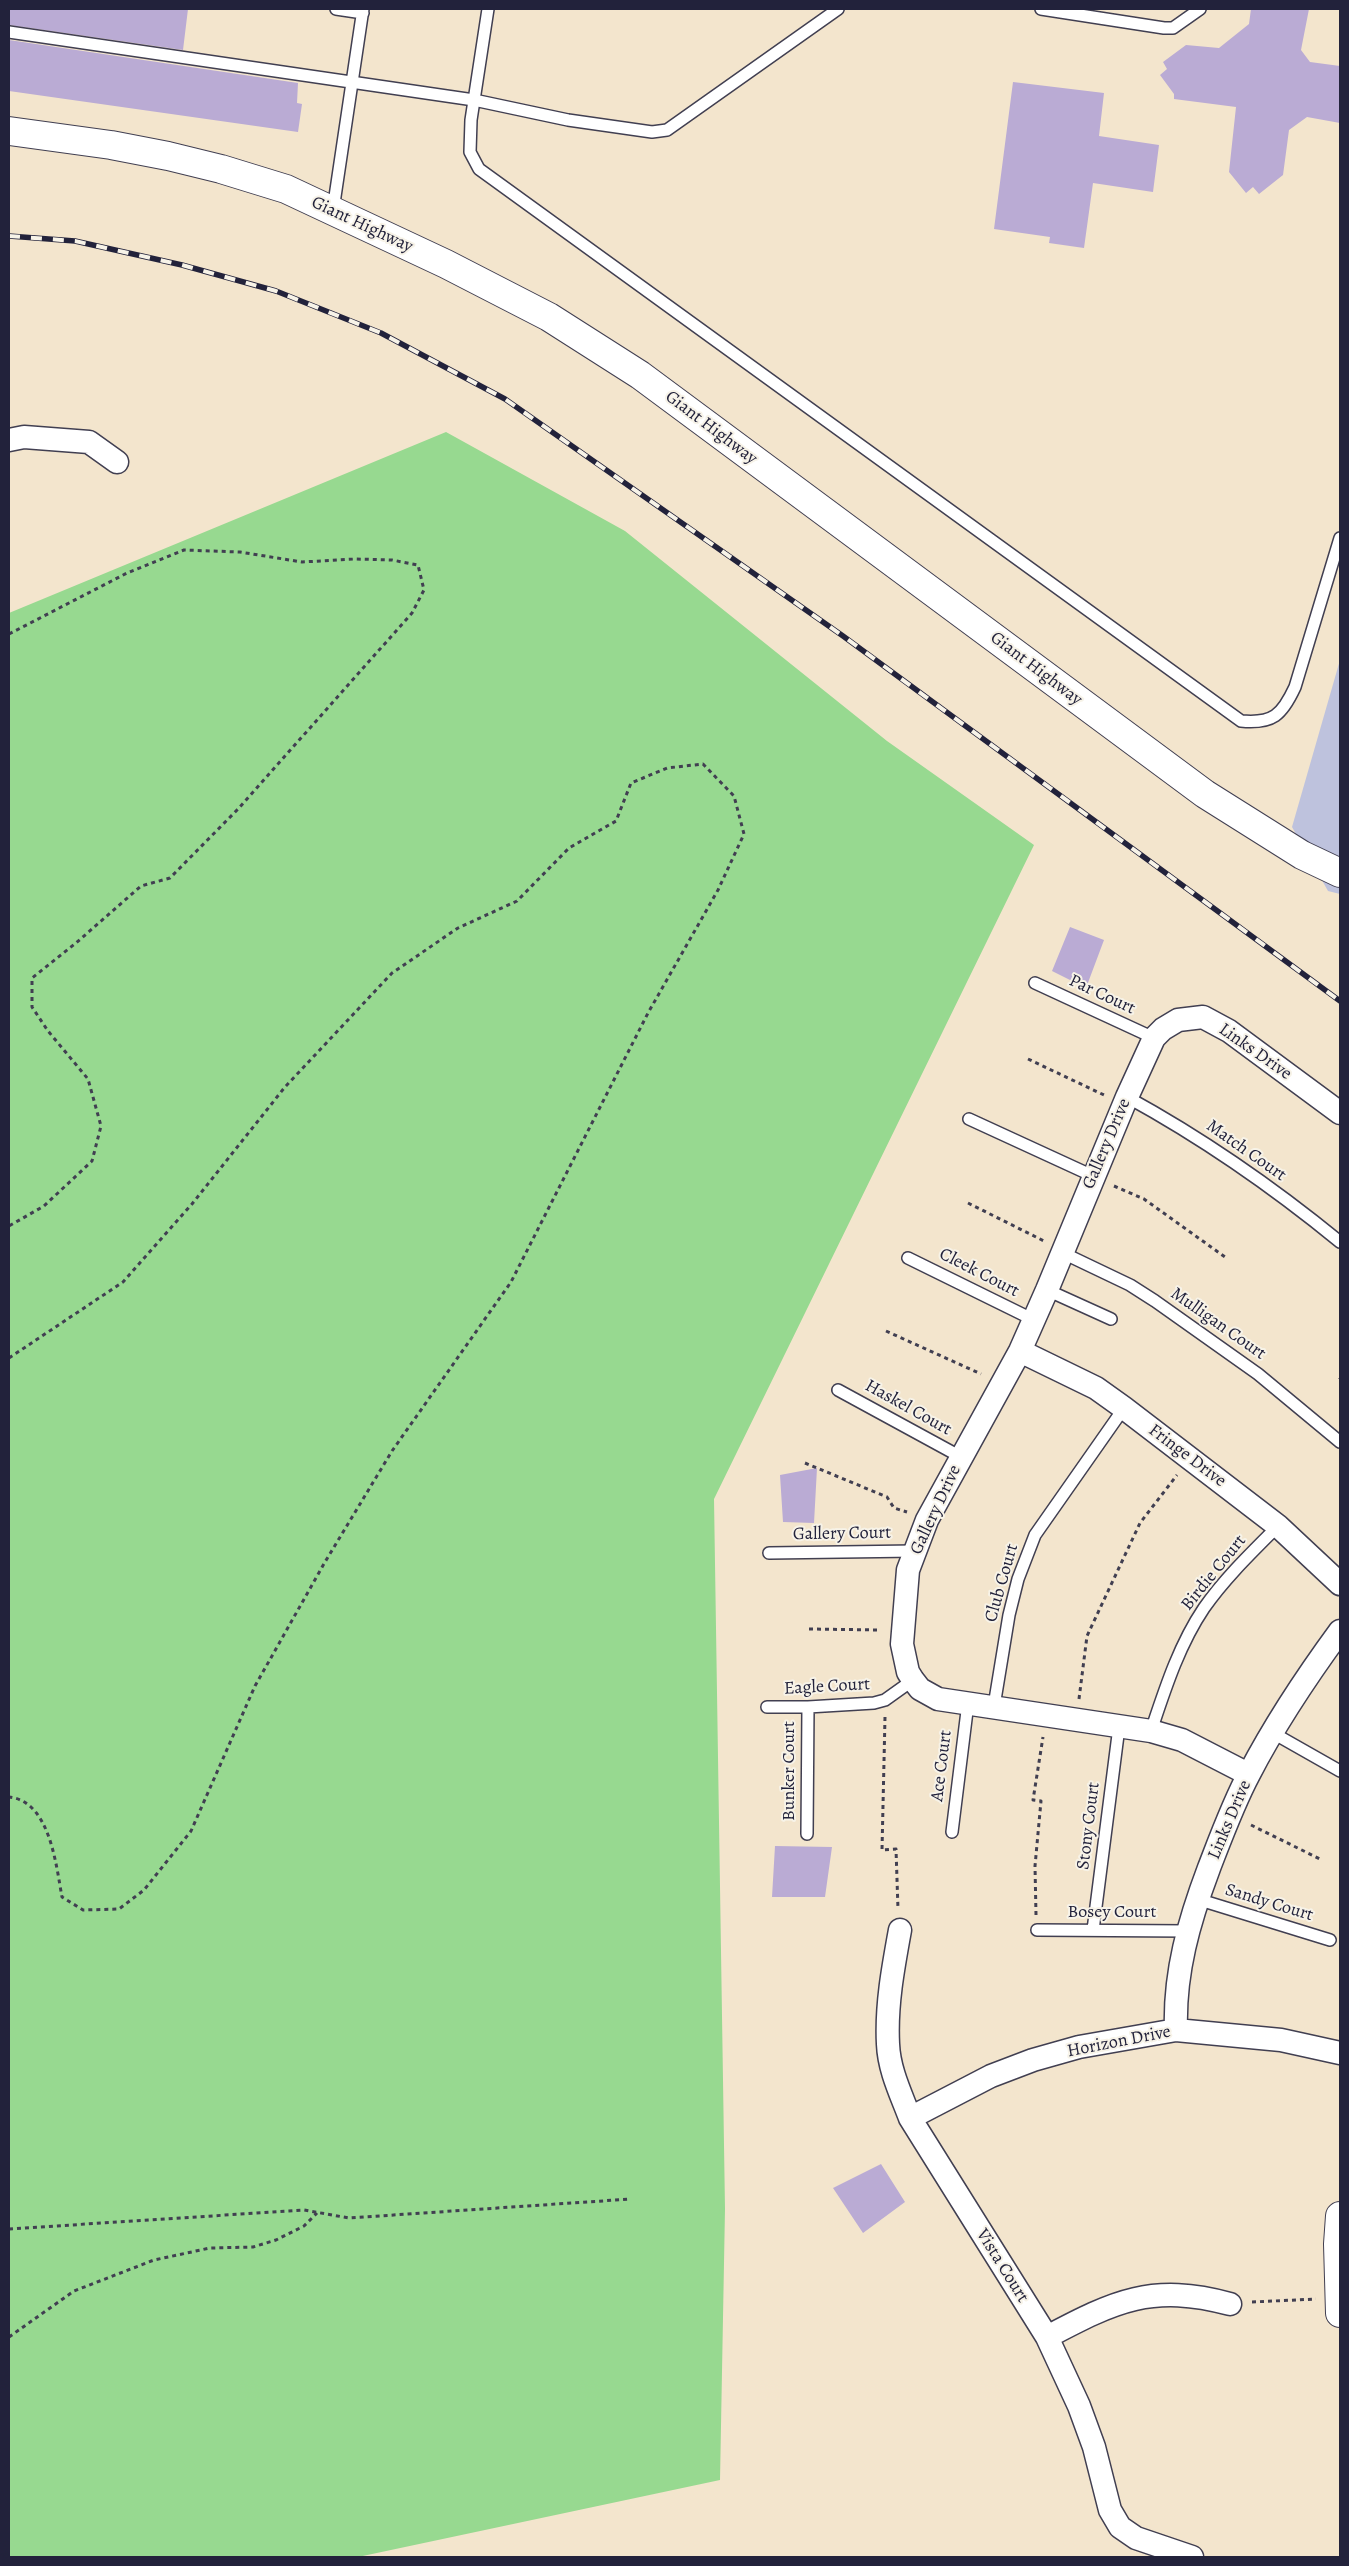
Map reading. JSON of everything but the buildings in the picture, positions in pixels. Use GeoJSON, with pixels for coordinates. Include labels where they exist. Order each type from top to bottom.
{"type":"FeatureCollection","features":[{"type":"Feature","properties":{"kind":"street","name":"Giant Highway"},"geometry":{"type":"LineString","coordinates":[[9,131],[112,145],[222,169],[286,189],[333,210],[365,228],[446,264],[549,317],[640,375],[1205,794],[1302,855],[1340,873]]}},
{"type":"Feature","properties":{"kind":"street"},"geometry":{"type":"LineString","coordinates":[[9,440],[24,437],[88,442],[117,462]]}},
{"type":"Feature","properties":{"kind":"street","name":"Links Drive"},"geometry":{"type":"LineString","coordinates":[[1159,1034],[1178,1020],[1203,1017],[1229,1031],[1340,1114]]}},
{"type":"Feature","properties":{"kind":"street","name":"Gallery Drive"},"geometry":{"type":"LineString","coordinates":[[913,1680],[908,1672],[902,1644],[908,1570],[915,1551],[927,1520],[1020,1351],[1048,1290],[1125,1101],[1159,1034]]}},
{"type":"Feature","properties":{"kind":"street","name":"Fringe Drive"},"geometry":{"type":"LineString","coordinates":[[1020,1351],[1096,1388],[1124,1408],[1278,1526],[1340,1584]]}},
{"type":"Feature","properties":{"kind":"street","name":"Links Drive"},"geometry":{"type":"LineString","coordinates":[[1176,2030],[1175,2003],[1180,1962],[1187,1931],[1230,1815],[1248,1774],[1310,1672],[1340,1631]]}},
{"type":"Feature","properties":{"kind":"street"},"geometry":{"type":"LineString","coordinates":[[913,1680],[920,1689],[938,1699],[1151,1731],[1182,1740],[1248,1774]]}},
{"type":"Feature","properties":{"kind":"street","name":"Vista Court"},"geometry":{"type":"LineString","coordinates":[[900,1930],[890,1990],[888,2046],[896,2082],[910,2118],[1047,2337],[1079,2406],[1094,2447],[1110,2510],[1120,2527],[1136,2538],[1192,2557]]}},
{"type":"Feature","properties":{"kind":"street","name":"Horizon Drive"},"geometry":{"type":"LineString","coordinates":[[910,2118],[991,2076],[1033,2060],[1079,2047],[1176,2030],[1262,2037],[1340,2053]]}},
{"type":"Feature","properties":{"kind":"street"},"geometry":{"type":"LineString","coordinates":[[1340,2216],[1340,2306]]}},
{"type":"Feature","properties":{"kind":"street"},"geometry":{"type":"LineString","coordinates":[[1047,2337],[1087,2316],[1126,2301],[1166,2293],[1200,2296],[1230,2304]]}},
{"type":"Feature","properties":{"kind":"lane"},"geometry":{"type":"LineString","coordinates":[[333,210],[363,11],[336,9]]}},
{"type":"Feature","properties":{"kind":"lane"},"geometry":{"type":"LineString","coordinates":[[488,9],[474,100],[470,152],[480,169],[1241,721],[1258,722],[1273,719],[1288,702],[1295,687],[1340,538]]}},
{"type":"Feature","properties":{"kind":"lane"},"geometry":{"type":"LineString","coordinates":[[9,32],[474,100],[568,120],[652,132],[667,130],[838,9]]}},
{"type":"Feature","properties":{"kind":"lane"},"geometry":{"type":"LineString","coordinates":[[1041,9],[1164,28],[1172,28],[1200,9]]}},
{"type":"Feature","properties":{"kind":"lane","name":"Par Court"},"geometry":{"type":"LineString","coordinates":[[1035,983],[1159,1034]]}},
{"type":"Feature","properties":{"kind":"lane","name":"Match Court"},"geometry":{"type":"LineString","coordinates":[[1125,1101],[1178,1125],[1304,1213],[1340,1242]]}},
{"type":"Feature","properties":{"kind":"lane"},"geometry":{"type":"LineString","coordinates":[[969,1119],[1093,1176]]}},
{"type":"Feature","properties":{"kind":"lane","name":"Mulligan Court"},"geometry":{"type":"LineString","coordinates":[[1063,1253],[1130,1285],[1155,1301],[1258,1374],[1340,1442]]}},
{"type":"Feature","properties":{"kind":"lane","name":"Cleek Court"},"geometry":{"type":"LineString","coordinates":[[908,1258],[1034,1320]]}},
{"type":"Feature","properties":{"kind":"lane"},"geometry":{"type":"LineString","coordinates":[[1048,1290],[1111,1319]]}},
{"type":"Feature","properties":{"kind":"lane","name":"Haskel Court"},"geometry":{"type":"LineString","coordinates":[[838,1390],[961,1457]]}},
{"type":"Feature","properties":{"kind":"lane","name":"Club Court"},"geometry":{"type":"LineString","coordinates":[[994,1706],[1009,1615],[1018,1578],[1035,1535],[1124,1408]]}},
{"type":"Feature","properties":{"kind":"lane","name":"Birdie Court"},"geometry":{"type":"LineString","coordinates":[[1151,1731],[1181,1649],[1204,1609],[1232,1573],[1278,1526]]}},
{"type":"Feature","properties":{"kind":"lane","name":"Gallery Court"},"geometry":{"type":"LineString","coordinates":[[769,1553],[915,1551]]}},
{"type":"Feature","properties":{"kind":"lane","name":"Eagle Court"},"geometry":{"type":"LineString","coordinates":[[767,1707],[808,1708],[885,1700],[913,1680]]}},
{"type":"Feature","properties":{"kind":"lane","name":"Ace Court"},"geometry":{"type":"LineString","coordinates":[[952,1832],[968,1703]]}},
{"type":"Feature","properties":{"kind":"lane","name":"Bunker Court"},"geometry":{"type":"LineString","coordinates":[[807,1834],[808,1708]]}},
{"type":"Feature","properties":{"kind":"lane","name":"Stony Court"},"geometry":{"type":"LineString","coordinates":[[1093,1930],[1119,1727]]}},
{"type":"Feature","properties":{"kind":"lane"},"geometry":{"type":"LineString","coordinates":[[1274,1733],[1340,1771]]}},
{"type":"Feature","properties":{"kind":"lane","name":"Sandy Court"},"geometry":{"type":"LineString","coordinates":[[1198,1899],[1330,1940]]}},
{"type":"Feature","properties":{"kind":"lane","name":"Bosey Court"},"geometry":{"type":"LineString","coordinates":[[1036,1930],[1187,1931]]}},
{"type":"Feature","properties":{"kind":"path"},"geometry":{"type":"LineString","coordinates":[[9,634],[127,573],[184,550],[240,552],[302,562],[356,559],[392,560],[418,565],[424,590],[412,613],[238,809],[170,878],[141,886],[32,978],[32,1007],[48,1031],[88,1079],[101,1126],[92,1161],[44,1206],[9,1226]]}},
{"type":"Feature","properties":{"kind":"path"},"geometry":{"type":"LineString","coordinates":[[9,1358],[123,1282],[192,1204],[285,1087],[392,974],[458,928],[517,901],[569,848],[616,821],[631,783],[667,768],[703,764],[734,796],[744,834],[718,890],[644,1021],[511,1282],[392,1451],[255,1686],[192,1831],[144,1890],[119,1909],[82,1910],[62,1897],[54,1849],[38,1815],[18,1798],[9,1797]]}},
{"type":"Feature","properties":{"kind":"path"},"geometry":{"type":"LineString","coordinates":[[1028,1059],[1125,1101]]}},
{"type":"Feature","properties":{"kind":"path"},"geometry":{"type":"LineString","coordinates":[[1093,1176],[1144,1199],[1225,1257]]}},
{"type":"Feature","properties":{"kind":"path"},"geometry":{"type":"LineString","coordinates":[[968,1204],[1038,1237],[1063,1253]]}},
{"type":"Feature","properties":{"kind":"path"},"geometry":{"type":"LineString","coordinates":[[886,1330],[1002,1384]]}},
{"type":"Feature","properties":{"kind":"path"},"geometry":{"type":"LineString","coordinates":[[1076,1719],[1087,1636],[1140,1523],[1190,1458]]}},
{"type":"Feature","properties":{"kind":"path"},"geometry":{"type":"LineString","coordinates":[[805,1463],[886,1497],[894,1508],[927,1520]]}},
{"type":"Feature","properties":{"kind":"path"},"geometry":{"type":"LineString","coordinates":[[810,1629],[903,1630]]}},
{"type":"Feature","properties":{"kind":"path"},"geometry":{"type":"LineString","coordinates":[[885,1700],[882,1850],[896,1849],[900,1930]]}},
{"type":"Feature","properties":{"kind":"path"},"geometry":{"type":"LineString","coordinates":[[1036,1930],[1035,1866],[1042,1801],[1033,1800],[1046,1714]]}},
{"type":"Feature","properties":{"kind":"path"},"geometry":{"type":"LineString","coordinates":[[1230,1815],[1322,1860]]}},
{"type":"Feature","properties":{"kind":"path"},"geometry":{"type":"LineString","coordinates":[[9,2229],[304,2210],[349,2218],[630,2199]]}},
{"type":"Feature","properties":{"kind":"path"},"geometry":{"type":"LineString","coordinates":[[9,2336],[74,2291],[154,2260],[210,2248],[253,2247],[276,2240],[304,2226],[318,2212]]}},
{"type":"Feature","properties":{"kind":"path"},"geometry":{"type":"LineString","coordinates":[[1230,2304],[1340,2306]]}},
{"type":"Feature","properties":{"kind":"shaded area"},"geometry":{"type":"Polygon","coordinates":[[[1340,660],[1340,894],[1328,891],[1292,827],[1340,660]]]}},
{"type":"Feature","properties":{"kind":"green space"},"geometry":{"type":"Polygon","coordinates":[[[446,432],[625,531],[887,741],[1034,845],[714,1499],[725,2209],[720,2480],[358,2557],[9,2557],[9,613],[446,432]]]}},
{"type":"Feature","properties":{"kind":"railway"},"geometry":{"type":"LineString","coordinates":[[9,236],[75,241],[182,265],[276,291],[381,333],[505,399],[843,636],[1340,1001]]}}]}
